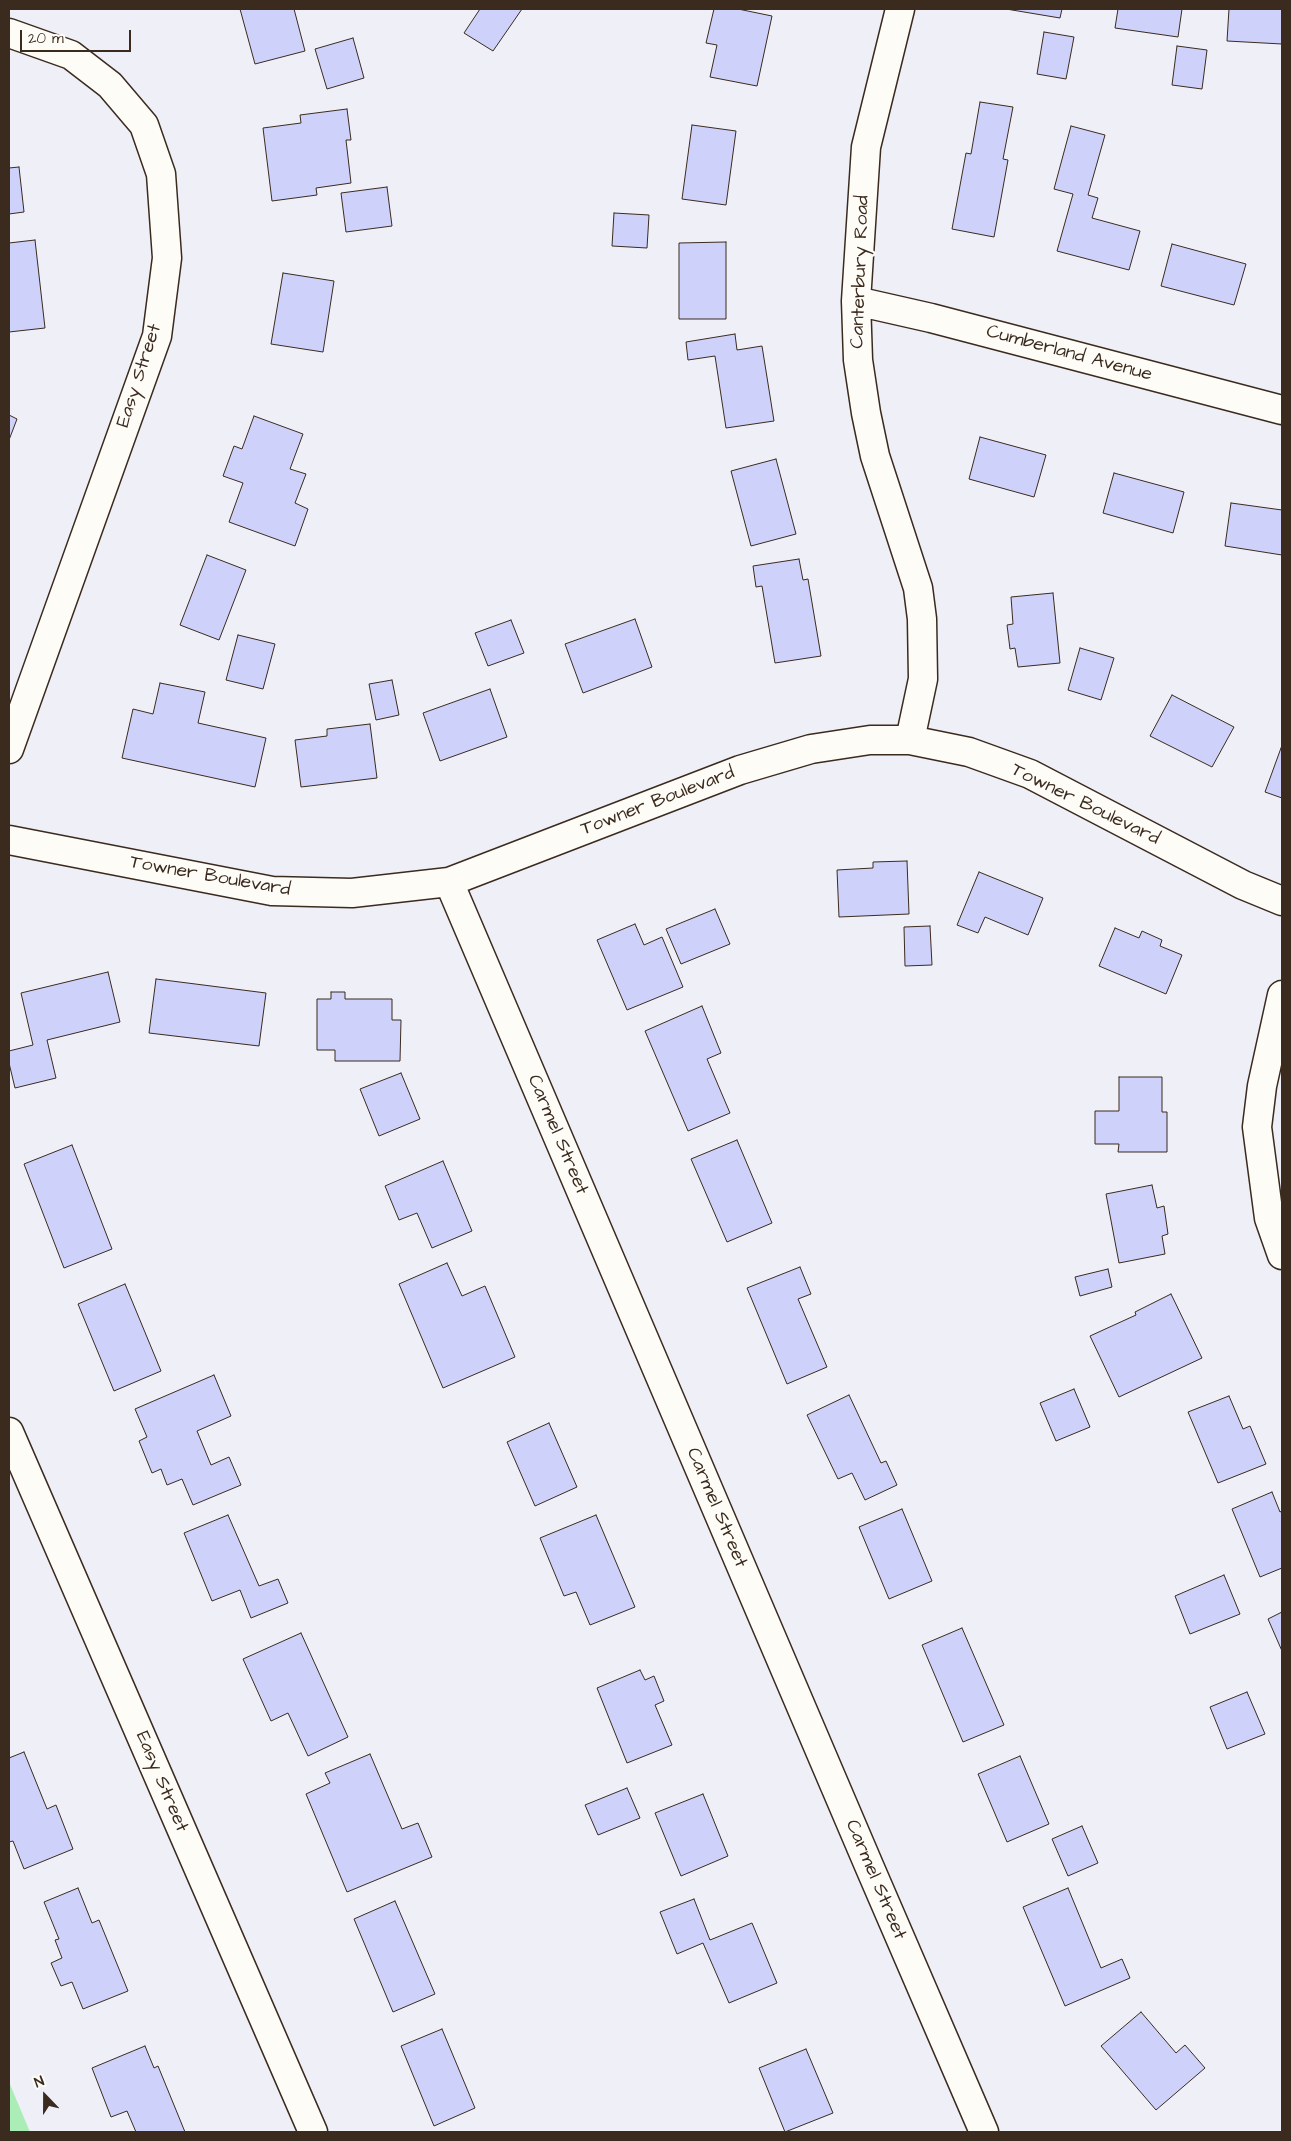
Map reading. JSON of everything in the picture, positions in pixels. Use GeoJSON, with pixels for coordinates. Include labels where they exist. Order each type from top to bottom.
{"type":"FeatureCollection","features":[{"type":"Feature","properties":{"kind":"street","name":"Canterbury Road"},"geometry":{"type":"LineString","coordinates":[[900,9],[866,147],[856,301],[858,360],[866,413],[875,456],[918,588],[922,619],[923,679],[910,740]]}},
{"type":"Feature","properties":{"kind":"street","name":"Easy Street"},"geometry":{"type":"LineString","coordinates":[[9,33],[71,55],[110,85],[144,125],[161,174],[167,258],[156,336],[9,749]]}},
{"type":"Feature","properties":{"kind":"street","name":"Cumberland Avenue"},"geometry":{"type":"LineString","coordinates":[[856,301],[931,318],[1282,410]]}},
{"type":"Feature","properties":{"kind":"street","name":"Towner Boulevard"},"geometry":{"type":"LineString","coordinates":[[9,840],[272,891],[352,893],[449,882],[749,767],[811,749],[870,740],[910,740],[968,752],[1030,774],[1243,885],[1282,901]]}},
{"type":"Feature","properties":{"kind":"street","name":"Carmel Street"},"geometry":{"type":"LineString","coordinates":[[449,882],[984,2132]]}},
{"type":"Feature","properties":{"kind":"street"},"geometry":{"type":"LineString","coordinates":[[1282,995],[1262,1086],[1257,1127],[1269,1218],[1282,1254]]}},
{"type":"Feature","properties":{"kind":"street","name":"Easy Street"},"geometry":{"type":"LineString","coordinates":[[9,1432],[313,2132]]}},
{"type":"Feature","properties":{"kind":"green space"},"geometry":{"type":"Polygon","coordinates":[[[9,2082],[30,2132],[9,2132],[9,2082]]]}},
{"type":"Feature","properties":{"kind":"building"},"geometry":{"type":"Polygon","coordinates":[[[240,9],[294,9],[305,51],[255,64],[240,9]]]}},
{"type":"Feature","properties":{"kind":"building"},"geometry":{"type":"Polygon","coordinates":[[[480,9],[522,9],[493,51],[464,33],[480,9]]]}},
{"type":"Feature","properties":{"kind":"building"},"geometry":{"type":"Polygon","coordinates":[[[714,9],[738,9],[772,16],[757,86],[710,77],[717,45],[706,43],[714,9]]]}},
{"type":"Feature","properties":{"kind":"building"},"geometry":{"type":"Polygon","coordinates":[[[1006,9],[1062,9],[1060,18],[1006,9]]]}},
{"type":"Feature","properties":{"kind":"building"},"geometry":{"type":"Polygon","coordinates":[[[1118,9],[1182,9],[1178,37],[1115,28],[1118,9]]]}},
{"type":"Feature","properties":{"kind":"building"},"geometry":{"type":"Polygon","coordinates":[[[1229,9],[1282,9],[1282,44],[1227,41],[1229,9]]]}},
{"type":"Feature","properties":{"kind":"building"},"geometry":{"type":"Polygon","coordinates":[[[1044,32],[1074,37],[1066,79],[1037,74],[1044,32]]]}},
{"type":"Feature","properties":{"kind":"building"},"geometry":{"type":"Polygon","coordinates":[[[353,38],[364,78],[327,89],[315,49],[353,38]]]}},
{"type":"Feature","properties":{"kind":"building"},"geometry":{"type":"Polygon","coordinates":[[[1177,46],[1207,50],[1202,89],[1172,85],[1177,46]]]}},
{"type":"Feature","properties":{"kind":"building"},"geometry":{"type":"Polygon","coordinates":[[[980,102],[1013,107],[1003,159],[1008,160],[994,237],[952,229],[966,153],[971,154],[980,102]]]}},
{"type":"Feature","properties":{"kind":"building"},"geometry":{"type":"Polygon","coordinates":[[[347,109],[351,140],[346,140],[351,183],[316,188],[317,195],[272,201],[263,128],[301,123],[300,115],[347,109]]]}},
{"type":"Feature","properties":{"kind":"building"},"geometry":{"type":"Polygon","coordinates":[[[692,125],[736,131],[726,205],[682,199],[692,125]]]}},
{"type":"Feature","properties":{"kind":"building"},"geometry":{"type":"Polygon","coordinates":[[[1071,126],[1105,135],[1088,195],[1098,198],[1092,218],[1140,231],[1129,270],[1057,251],[1073,194],[1054,189],[1071,126]]]}},
{"type":"Feature","properties":{"kind":"building"},"geometry":{"type":"Polygon","coordinates":[[[19,167],[24,212],[9,214],[9,168],[19,167]]]}},
{"type":"Feature","properties":{"kind":"building"},"geometry":{"type":"Polygon","coordinates":[[[387,187],[392,226],[346,232],[341,193],[387,187]]]}},
{"type":"Feature","properties":{"kind":"building"},"geometry":{"type":"Polygon","coordinates":[[[614,213],[649,215],[647,248],[612,246],[614,213]]]}},
{"type":"Feature","properties":{"kind":"building"},"geometry":{"type":"Polygon","coordinates":[[[35,240],[45,328],[9,332],[9,243],[35,240]]]}},
{"type":"Feature","properties":{"kind":"building"},"geometry":{"type":"Polygon","coordinates":[[[726,242],[726,319],[679,319],[679,243],[726,242]]]}},
{"type":"Feature","properties":{"kind":"building"},"geometry":{"type":"Polygon","coordinates":[[[1172,244],[1246,264],[1234,305],[1161,286],[1172,244]]]}},
{"type":"Feature","properties":{"kind":"building"},"geometry":{"type":"Polygon","coordinates":[[[283,273],[334,281],[323,352],[271,344],[283,273]]]}},
{"type":"Feature","properties":{"kind":"building"},"geometry":{"type":"Polygon","coordinates":[[[735,334],[737,350],[762,346],[774,421],[726,428],[715,356],[688,360],[686,342],[735,334]]]}},
{"type":"Feature","properties":{"kind":"building"},"geometry":{"type":"Polygon","coordinates":[[[9,415],[17,419],[9,440],[9,415]]]}},
{"type":"Feature","properties":{"kind":"building"},"geometry":{"type":"Polygon","coordinates":[[[254,416],[303,434],[290,469],[306,474],[295,503],[308,509],[295,546],[229,522],[243,483],[223,476],[234,446],[242,449],[254,416]]]}},
{"type":"Feature","properties":{"kind":"building"},"geometry":{"type":"Polygon","coordinates":[[[980,437],[1046,455],[1034,497],[969,479],[980,437]]]}},
{"type":"Feature","properties":{"kind":"building"},"geometry":{"type":"Polygon","coordinates":[[[776,459],[796,534],[751,546],[731,471],[776,459]]]}},
{"type":"Feature","properties":{"kind":"building"},"geometry":{"type":"Polygon","coordinates":[[[1114,473],[1184,492],[1173,533],[1103,513],[1114,473]]]}},
{"type":"Feature","properties":{"kind":"building"},"geometry":{"type":"Polygon","coordinates":[[[1231,503],[1282,510],[1282,555],[1225,546],[1231,503]]]}},
{"type":"Feature","properties":{"kind":"building"},"geometry":{"type":"Polygon","coordinates":[[[207,555],[246,570],[219,640],[180,625],[207,555]]]}},
{"type":"Feature","properties":{"kind":"building"},"geometry":{"type":"Polygon","coordinates":[[[799,559],[803,580],[808,579],[821,656],[775,663],[762,586],[756,587],[753,566],[799,559]]]}},
{"type":"Feature","properties":{"kind":"building"},"geometry":{"type":"Polygon","coordinates":[[[1053,593],[1060,663],[1018,667],[1015,648],[1010,649],[1007,625],[1013,624],[1011,597],[1053,593]]]}},
{"type":"Feature","properties":{"kind":"building"},"geometry":{"type":"Polygon","coordinates":[[[635,619],[652,667],[583,693],[565,644],[635,619]]]}},
{"type":"Feature","properties":{"kind":"building"},"geometry":{"type":"Polygon","coordinates":[[[511,620],[524,653],[488,666],[475,633],[511,620]]]}},
{"type":"Feature","properties":{"kind":"building"},"geometry":{"type":"Polygon","coordinates":[[[238,635],[275,644],[263,689],[226,680],[238,635]]]}},
{"type":"Feature","properties":{"kind":"building"},"geometry":{"type":"Polygon","coordinates":[[[1080,648],[1114,658],[1101,700],[1068,690],[1080,648]]]}},
{"type":"Feature","properties":{"kind":"building"},"geometry":{"type":"Polygon","coordinates":[[[392,680],[399,715],[376,720],[369,684],[392,680]]]}},
{"type":"Feature","properties":{"kind":"building"},"geometry":{"type":"Polygon","coordinates":[[[160,683],[205,692],[198,723],[266,738],[255,787],[122,758],[133,709],[153,714],[160,683]]]}},
{"type":"Feature","properties":{"kind":"building"},"geometry":{"type":"Polygon","coordinates":[[[490,689],[507,737],[440,761],[423,713],[490,689]]]}},
{"type":"Feature","properties":{"kind":"building"},"geometry":{"type":"Polygon","coordinates":[[[1172,695],[1234,727],[1212,767],[1150,736],[1172,695]]]}},
{"type":"Feature","properties":{"kind":"building"},"geometry":{"type":"Polygon","coordinates":[[[370,724],[377,778],[301,787],[295,740],[327,736],[327,729],[370,724]]]}},
{"type":"Feature","properties":{"kind":"building"},"geometry":{"type":"Polygon","coordinates":[[[1282,748],[1282,798],[1265,792],[1282,748]]]}},
{"type":"Feature","properties":{"kind":"building"},"geometry":{"type":"Polygon","coordinates":[[[907,861],[909,914],[839,917],[837,870],[873,868],[873,862],[907,861]]]}},
{"type":"Feature","properties":{"kind":"building"},"geometry":{"type":"Polygon","coordinates":[[[979,872],[1043,898],[1028,935],[985,917],[978,933],[957,925],[979,872]]]}},
{"type":"Feature","properties":{"kind":"building"},"geometry":{"type":"Polygon","coordinates":[[[715,909],[730,944],[681,964],[666,929],[715,909]]]}},
{"type":"Feature","properties":{"kind":"building"},"geometry":{"type":"Polygon","coordinates":[[[635,924],[644,945],[662,937],[683,987],[627,1010],[597,940],[635,924]]]}},
{"type":"Feature","properties":{"kind":"building"},"geometry":{"type":"Polygon","coordinates":[[[930,926],[932,965],[905,966],[904,927],[930,926]]]}},
{"type":"Feature","properties":{"kind":"building"},"geometry":{"type":"Polygon","coordinates":[[[1115,928],[1139,938],[1142,931],[1162,940],[1160,946],[1182,955],[1166,994],[1099,966],[1115,928]]]}},
{"type":"Feature","properties":{"kind":"building"},"geometry":{"type":"Polygon","coordinates":[[[108,972],[120,1022],[47,1040],[56,1078],[15,1088],[9,1063],[9,1051],[33,1045],[21,993],[108,972]]]}},
{"type":"Feature","properties":{"kind":"building"},"geometry":{"type":"Polygon","coordinates":[[[156,979],[266,993],[259,1046],[149,1033],[156,979]]]}},
{"type":"Feature","properties":{"kind":"building"},"geometry":{"type":"Polygon","coordinates":[[[331,992],[345,992],[345,999],[392,999],[392,1020],[401,1020],[400,1061],[335,1061],[335,1050],[317,1050],[317,999],[331,999],[331,992]]]}},
{"type":"Feature","properties":{"kind":"building"},"geometry":{"type":"Polygon","coordinates":[[[702,1006],[721,1053],[707,1059],[730,1113],[688,1131],[645,1031],[702,1006]]]}},
{"type":"Feature","properties":{"kind":"building"},"geometry":{"type":"Polygon","coordinates":[[[401,1073],[420,1119],[379,1136],[360,1089],[401,1073]]]}},
{"type":"Feature","properties":{"kind":"building"},"geometry":{"type":"Polygon","coordinates":[[[1119,1077],[1162,1077],[1162,1112],[1167,1112],[1167,1152],[1118,1152],[1119,1144],[1095,1144],[1095,1111],[1119,1111],[1119,1077]]]}},
{"type":"Feature","properties":{"kind":"building"},"geometry":{"type":"Polygon","coordinates":[[[737,1140],[772,1223],[727,1242],[691,1159],[737,1140]]]}},
{"type":"Feature","properties":{"kind":"building"},"geometry":{"type":"Polygon","coordinates":[[[72,1145],[112,1249],[64,1268],[24,1164],[72,1145]]]}},
{"type":"Feature","properties":{"kind":"building"},"geometry":{"type":"Polygon","coordinates":[[[443,1161],[472,1231],[432,1248],[417,1213],[399,1220],[385,1186],[443,1161]]]}},
{"type":"Feature","properties":{"kind":"building"},"geometry":{"type":"Polygon","coordinates":[[[1152,1185],[1157,1208],[1164,1206],[1168,1234],[1162,1236],[1165,1254],[1119,1263],[1106,1194],[1152,1185]]]}},
{"type":"Feature","properties":{"kind":"building"},"geometry":{"type":"Polygon","coordinates":[[[447,1263],[462,1296],[485,1286],[515,1357],[443,1388],[399,1284],[447,1263]]]}},
{"type":"Feature","properties":{"kind":"building"},"geometry":{"type":"Polygon","coordinates":[[[800,1267],[811,1294],[798,1299],[827,1367],[787,1384],[747,1288],[800,1267]]]}},
{"type":"Feature","properties":{"kind":"building"},"geometry":{"type":"Polygon","coordinates":[[[1108,1269],[1112,1287],[1080,1296],[1075,1277],[1108,1269]]]}},
{"type":"Feature","properties":{"kind":"building"},"geometry":{"type":"Polygon","coordinates":[[[125,1284],[161,1371],[114,1391],[78,1304],[125,1284]]]}},
{"type":"Feature","properties":{"kind":"building"},"geometry":{"type":"Polygon","coordinates":[[[1171,1294],[1202,1358],[1119,1397],[1090,1336],[1136,1315],[1135,1312],[1171,1294]]]}},
{"type":"Feature","properties":{"kind":"building"},"geometry":{"type":"Polygon","coordinates":[[[214,1375],[231,1416],[197,1431],[211,1465],[229,1457],[241,1485],[193,1505],[182,1479],[167,1485],[161,1469],[152,1473],[139,1441],[147,1437],[135,1409],[214,1375]]]}},
{"type":"Feature","properties":{"kind":"building"},"geometry":{"type":"Polygon","coordinates":[[[1074,1389],[1090,1427],[1056,1441],[1040,1403],[1074,1389]]]}},
{"type":"Feature","properties":{"kind":"building"},"geometry":{"type":"Polygon","coordinates":[[[849,1395],[881,1463],[886,1461],[897,1485],[865,1500],[852,1473],[838,1479],[807,1415],[849,1395]]]}},
{"type":"Feature","properties":{"kind":"building"},"geometry":{"type":"Polygon","coordinates":[[[1229,1396],[1243,1429],[1250,1426],[1266,1464],[1218,1483],[1188,1412],[1229,1396]]]}},
{"type":"Feature","properties":{"kind":"building"},"geometry":{"type":"Polygon","coordinates":[[[549,1423],[577,1487],[535,1506],[507,1442],[549,1423]]]}},
{"type":"Feature","properties":{"kind":"building"},"geometry":{"type":"Polygon","coordinates":[[[1272,1492],[1280,1512],[1282,1511],[1282,1568],[1260,1577],[1232,1509],[1272,1492]]]}},
{"type":"Feature","properties":{"kind":"building"},"geometry":{"type":"Polygon","coordinates":[[[902,1509],[932,1581],[889,1599],[859,1527],[902,1509]]]}},
{"type":"Feature","properties":{"kind":"building"},"geometry":{"type":"Polygon","coordinates":[[[228,1515],[259,1586],[278,1579],[288,1603],[251,1618],[240,1590],[212,1601],[184,1533],[228,1515]]]}},
{"type":"Feature","properties":{"kind":"building"},"geometry":{"type":"Polygon","coordinates":[[[596,1515],[635,1607],[590,1625],[576,1592],[564,1596],[540,1538],[596,1515]]]}},
{"type":"Feature","properties":{"kind":"building"},"geometry":{"type":"Polygon","coordinates":[[[1224,1575],[1240,1614],[1190,1634],[1175,1596],[1224,1575]]]}},
{"type":"Feature","properties":{"kind":"building"},"geometry":{"type":"Polygon","coordinates":[[[1282,1612],[1282,1651],[1268,1619],[1282,1612]]]}},
{"type":"Feature","properties":{"kind":"building"},"geometry":{"type":"Polygon","coordinates":[[[962,1628],[1004,1725],[963,1742],[922,1645],[962,1628]]]}},
{"type":"Feature","properties":{"kind":"building"},"geometry":{"type":"Polygon","coordinates":[[[301,1633],[348,1737],[308,1756],[288,1713],[271,1721],[243,1659],[301,1633]]]}},
{"type":"Feature","properties":{"kind":"building"},"geometry":{"type":"Polygon","coordinates":[[[640,1670],[645,1680],[654,1676],[664,1701],[655,1705],[672,1745],[627,1763],[597,1688],[640,1670]]]}},
{"type":"Feature","properties":{"kind":"building"},"geometry":{"type":"Polygon","coordinates":[[[1247,1692],[1265,1734],[1227,1749],[1210,1707],[1247,1692]]]}},
{"type":"Feature","properties":{"kind":"building"},"geometry":{"type":"Polygon","coordinates":[[[24,1752],[47,1809],[56,1805],[73,1849],[24,1869],[13,1841],[9,1842],[9,1758],[24,1752]]]}},
{"type":"Feature","properties":{"kind":"building"},"geometry":{"type":"Polygon","coordinates":[[[370,1754],[402,1829],[418,1823],[432,1857],[347,1892],[306,1794],[330,1783],[325,1773],[370,1754]]]}},
{"type":"Feature","properties":{"kind":"building"},"geometry":{"type":"Polygon","coordinates":[[[1020,1756],[1049,1824],[1007,1842],[978,1774],[1020,1756]]]}},
{"type":"Feature","properties":{"kind":"building"},"geometry":{"type":"Polygon","coordinates":[[[627,1788],[640,1818],[598,1835],[585,1805],[627,1788]]]}},
{"type":"Feature","properties":{"kind":"building"},"geometry":{"type":"Polygon","coordinates":[[[703,1794],[728,1856],[681,1876],[655,1813],[703,1794]]]}},
{"type":"Feature","properties":{"kind":"building"},"geometry":{"type":"Polygon","coordinates":[[[1082,1826],[1098,1863],[1068,1876],[1052,1839],[1082,1826]]]}},
{"type":"Feature","properties":{"kind":"building"},"geometry":{"type":"Polygon","coordinates":[[[78,1888],[92,1923],[99,1920],[128,1991],[83,2009],[72,1982],[61,1986],[51,1963],[62,1958],[55,1940],[59,1939],[44,1902],[78,1888]]]}},
{"type":"Feature","properties":{"kind":"building"},"geometry":{"type":"Polygon","coordinates":[[[1068,1888],[1101,1968],[1122,1959],[1130,1978],[1065,2006],[1023,1907],[1068,1888]]]}},
{"type":"Feature","properties":{"kind":"building"},"geometry":{"type":"Polygon","coordinates":[[[694,1899],[710,1940],[752,1923],[777,1983],[729,2003],[703,1943],[677,1954],[660,1912],[694,1899]]]}},
{"type":"Feature","properties":{"kind":"building"},"geometry":{"type":"Polygon","coordinates":[[[395,1901],[435,1994],[393,2012],[354,1919],[395,1901]]]}},
{"type":"Feature","properties":{"kind":"building"},"geometry":{"type":"Polygon","coordinates":[[[1141,2012],[1176,2053],[1185,2045],[1205,2068],[1156,2110],[1101,2046],[1141,2012]]]}},
{"type":"Feature","properties":{"kind":"building"},"geometry":{"type":"Polygon","coordinates":[[[442,2029],[475,2108],[434,2126],[401,2046],[442,2029]]]}},
{"type":"Feature","properties":{"kind":"building"},"geometry":{"type":"Polygon","coordinates":[[[145,2046],[154,2068],[158,2066],[185,2132],[136,2132],[127,2111],[111,2117],[92,2068],[145,2046]]]}},
{"type":"Feature","properties":{"kind":"building"},"geometry":{"type":"Polygon","coordinates":[[[806,2049],[833,2113],[785,2132],[759,2068],[806,2049]]]}}]}
